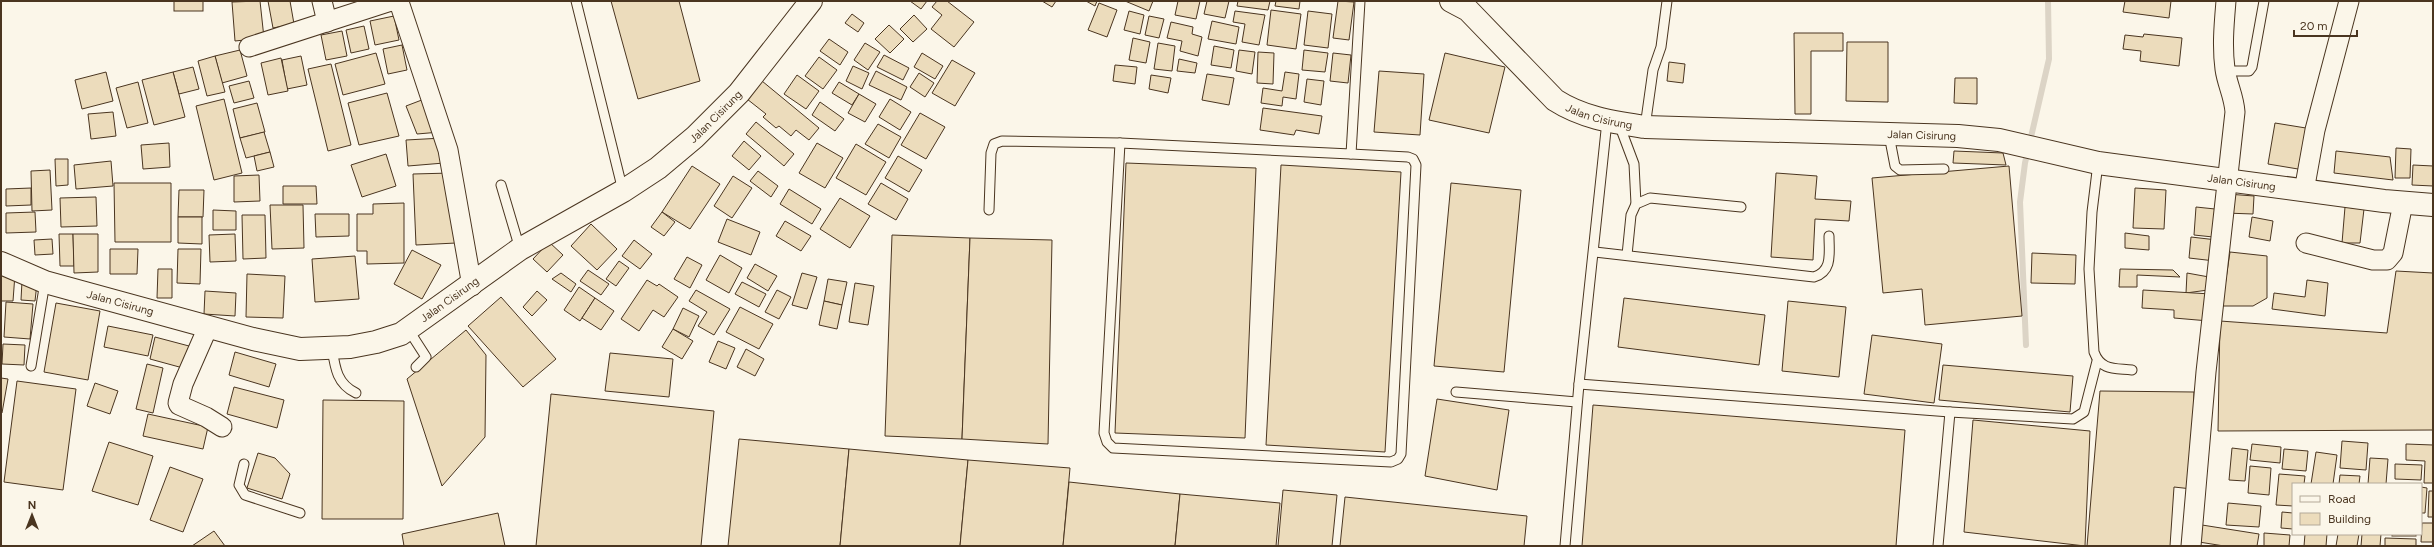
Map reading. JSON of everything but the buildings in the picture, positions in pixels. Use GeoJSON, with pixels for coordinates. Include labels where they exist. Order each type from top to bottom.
{"type":"FeatureCollection","features":[{"type":"Feature","properties":{"kind":"main road","name":"Jalan Cisirung"},"geometry":{"type":"LineString","coordinates":[[1,263],[45,282],[253,339],[300,349],[332,348],[376,342],[401,334],[472,286],[520,249],[623,191],[658,168],[720,114],[744,87],[811,1]]}},
{"type":"Feature","properties":{"kind":"main road","name":"Jalan Cisirung"},"geometry":{"type":"LineString","coordinates":[[1462,4],[1555,100],[1577,113],[1613,122],[1645,127],[1958,136],[2029,147],[2098,163],[2304,191],[2403,203],[2433,205]]}},
{"type":"Feature","properties":{"kind":"street"},"geometry":{"type":"LineString","coordinates":[[322,1],[327,22]]}},
{"type":"Feature","properties":{"kind":"street"},"geometry":{"type":"LineString","coordinates":[[249,47],[391,1]]}},
{"type":"Feature","properties":{"kind":"street"},"geometry":{"type":"LineString","coordinates":[[394,1],[400,5],[448,150],[472,286]]}},
{"type":"Feature","properties":{"kind":"street"},"geometry":{"type":"LineString","coordinates":[[2191,546],[2206,372],[2226,180],[2235,112],[2234,100],[2225,71],[2222,40],[2226,1]]}},
{"type":"Feature","properties":{"kind":"street"},"geometry":{"type":"LineString","coordinates":[[2304,191],[2315,130],[2349,1]]}},
{"type":"Feature","properties":{"kind":"street"},"geometry":{"type":"LineString","coordinates":[[2306,243],[2373,260],[2387,260],[2394,253],[2403,203]]}},
{"type":"Feature","properties":{"kind":"street"},"geometry":{"type":"LineString","coordinates":[[208,327],[183,384],[178,402],[179,405],[206,417],[222,427]]}},
{"type":"Feature","properties":{"kind":"lane"},"geometry":{"type":"LineString","coordinates":[[576,1],[623,191]]}},
{"type":"Feature","properties":{"kind":"lane"},"geometry":{"type":"LineString","coordinates":[[1351,154],[1360,1]]}},
{"type":"Feature","properties":{"kind":"lane"},"geometry":{"type":"LineString","coordinates":[[1645,127],[1653,70],[1661,47],[1667,1]]}},
{"type":"Feature","properties":{"kind":"lane"},"geometry":{"type":"LineString","coordinates":[[2225,71],[2249,71],[2252,67],[2264,1]]}},
{"type":"Feature","properties":{"kind":"lane"},"geometry":{"type":"LineString","coordinates":[[1613,122],[1634,164],[1636,204],[1631,215],[1627,255]]}},
{"type":"Feature","properties":{"kind":"lane"},"geometry":{"type":"LineString","coordinates":[[1565,546],[1579,384],[1613,122]]}},
{"type":"Feature","properties":{"kind":"lane"},"geometry":{"type":"LineString","coordinates":[[1889,135],[1895,166],[1900,170],[1944,169]]}},
{"type":"Feature","properties":{"kind":"lane"},"geometry":{"type":"LineString","coordinates":[[989,210],[991,153],[994,144],[1002,141],[1120,143],[1408,157],[1414,159],[1416,165],[1401,454],[1398,459],[1392,462],[1113,448],[1107,442],[1104,433],[1120,143]]}},
{"type":"Feature","properties":{"kind":"lane"},"geometry":{"type":"LineString","coordinates":[[1579,384],[1950,412],[2073,419],[2080,416],[2084,412],[2097,361],[2094,352],[2089,269],[2092,212],[2098,163]]}},
{"type":"Feature","properties":{"kind":"lane"},"geometry":{"type":"LineString","coordinates":[[501,185],[520,249]]}},
{"type":"Feature","properties":{"kind":"lane"},"geometry":{"type":"LineString","coordinates":[[1636,204],[1650,198],[1741,207]]}},
{"type":"Feature","properties":{"kind":"lane"},"geometry":{"type":"LineString","coordinates":[[1595,252],[1814,277],[1822,274],[1828,268],[1829,236]]}},
{"type":"Feature","properties":{"kind":"lane"},"geometry":{"type":"LineString","coordinates":[[31,366],[45,282]]}},
{"type":"Feature","properties":{"kind":"lane"},"geometry":{"type":"LineString","coordinates":[[408,329],[426,357],[416,367]]}},
{"type":"Feature","properties":{"kind":"lane"},"geometry":{"type":"LineString","coordinates":[[332,348],[335,371],[345,388],[356,393]]}},
{"type":"Feature","properties":{"kind":"lane"},"geometry":{"type":"LineString","coordinates":[[2097,361],[2105,366],[2132,370]]}},
{"type":"Feature","properties":{"kind":"lane"},"geometry":{"type":"LineString","coordinates":[[1456,392],[1577,402]]}},
{"type":"Feature","properties":{"kind":"lane"},"geometry":{"type":"LineString","coordinates":[[1938,546],[1950,412]]}},
{"type":"Feature","properties":{"kind":"lane"},"geometry":{"type":"LineString","coordinates":[[244,464],[239,485],[245,495],[300,513]]}},
{"type":"Feature","properties":{"kind":"waterway"},"geometry":{"type":"LineString","coordinates":[[2026,345],[2020,202],[2025,163],[2049,59],[2048,1]]}}]}
